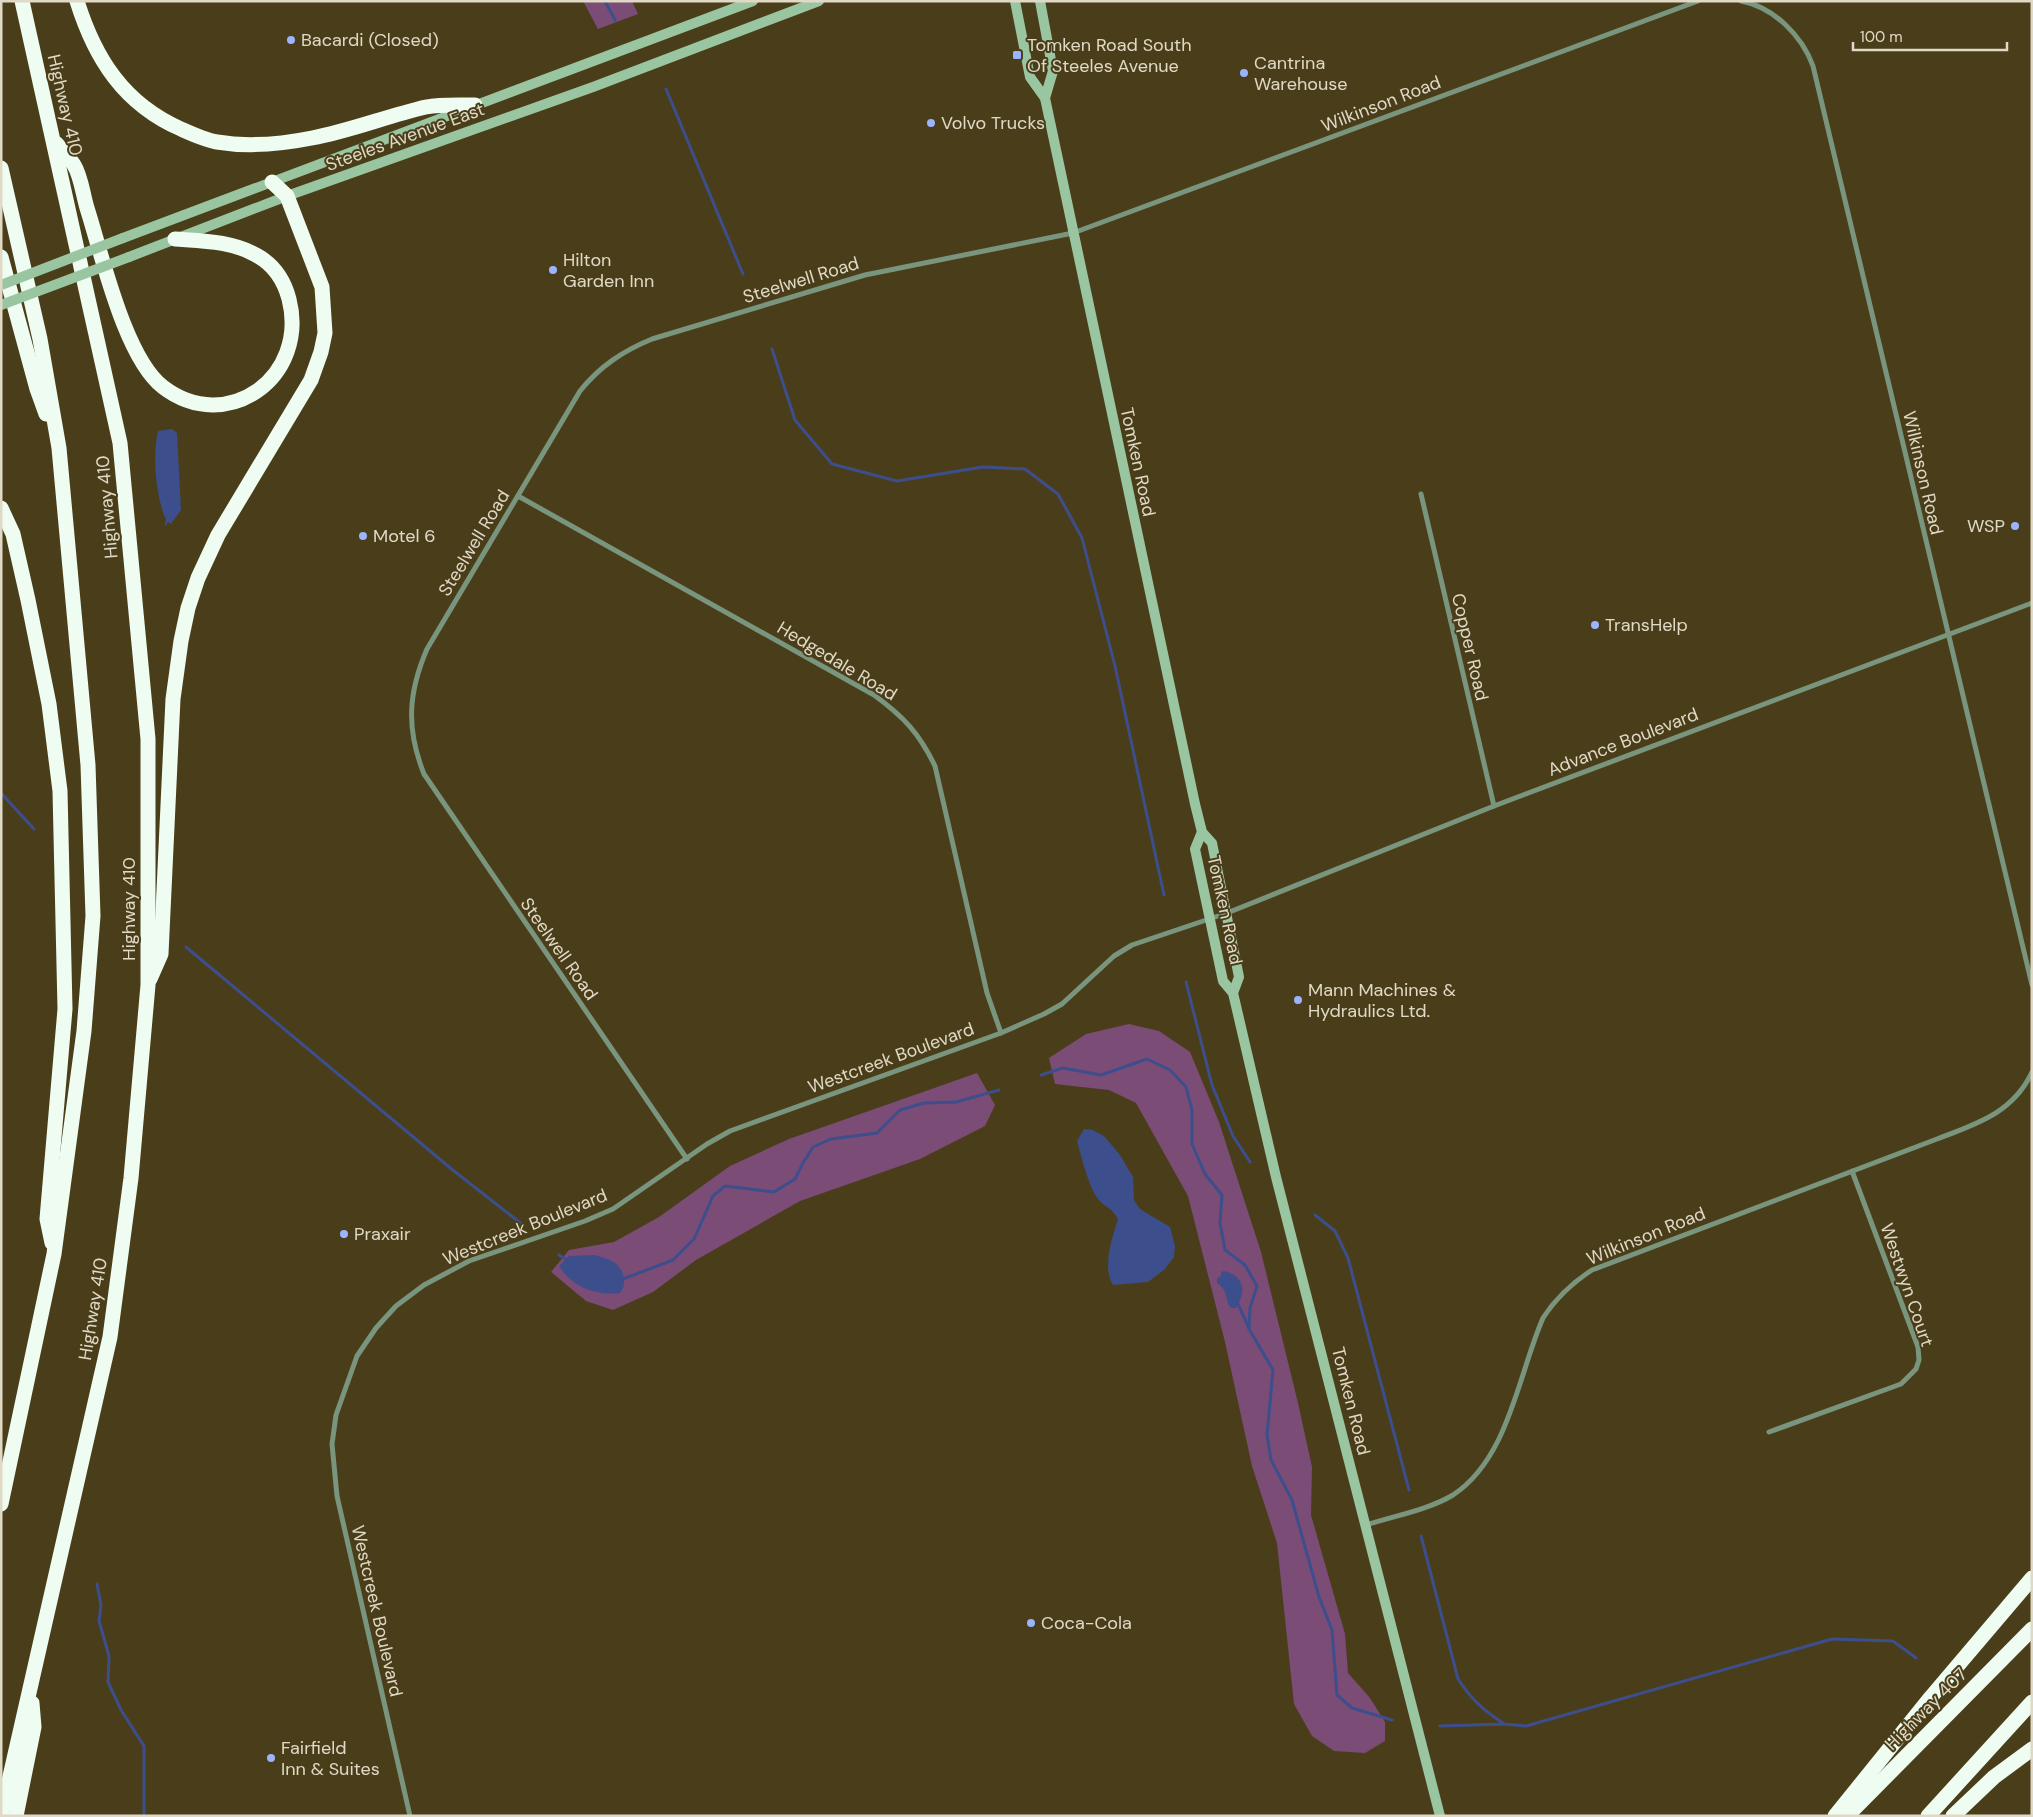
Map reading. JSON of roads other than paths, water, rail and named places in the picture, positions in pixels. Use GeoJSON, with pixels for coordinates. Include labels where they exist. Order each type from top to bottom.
{"type":"FeatureCollection","features":[{"type":"Feature","properties":{"kind":"highway","name":"Highway 410"},"geometry":{"type":"LineString","coordinates":[[1,1816],[110,1337],[131,1178],[148,985],[148,739],[120,443],[22,1]]}},
{"type":"Feature","properties":{"kind":"highway"},"geometry":{"type":"LineString","coordinates":[[76,1],[88,34],[105,66],[122,89],[139,104],[169,123],[216,142],[260,143],[313,138],[428,107],[475,104]]}},
{"type":"Feature","properties":{"kind":"highway"},"geometry":{"type":"LineString","coordinates":[[54,141],[74,166],[118,308],[142,363],[152,377],[175,395],[197,403],[224,403],[251,394],[267,384],[276,374],[285,360],[289,347],[292,335],[291,306],[282,281],[268,262],[241,248],[214,242],[175,239]]}},
{"type":"Feature","properties":{"kind":"highway","name":"Highway 410"},"geometry":{"type":"LineString","coordinates":[[1,168],[40,339],[59,448],[88,765],[93,916],[84,1032],[54,1254],[1,1504]]}},
{"type":"Feature","properties":{"kind":"highway"},"geometry":{"type":"LineString","coordinates":[[148,985],[161,954],[173,700],[181,641],[188,608],[201,571],[218,535],[311,380],[321,352],[325,333],[322,287],[287,196],[272,182]]}},
{"type":"Feature","properties":{"kind":"highway"},"geometry":{"type":"LineString","coordinates":[[1,257],[37,389],[59,448]]}},
{"type":"Feature","properties":{"kind":"highway"},"geometry":{"type":"LineString","coordinates":[[1,508],[13,534],[28,600],[49,704],[60,791],[65,1009],[47,1219],[54,1254]]}},
{"type":"Feature","properties":{"kind":"highway"},"geometry":{"type":"LineString","coordinates":[[1835,1816],[1931,1697],[2032,1578]]}},
{"type":"Feature","properties":{"kind":"highway","name":"Highway 407"},"geometry":{"type":"LineString","coordinates":[[1847,1816],[2032,1629]]}},
{"type":"Feature","properties":{"kind":"highway"},"geometry":{"type":"LineString","coordinates":[[16,1816],[34,1728],[30,1692]]}},
{"type":"Feature","properties":{"kind":"highway"},"geometry":{"type":"LineString","coordinates":[[1928,1816],[2032,1702]]}},
{"type":"Feature","properties":{"kind":"highway"},"geometry":{"type":"LineString","coordinates":[[1953,1816],[1994,1777],[2032,1749]]}},
{"type":"Feature","properties":{"kind":"main road","name":"Steeles Avenue East"},"geometry":{"type":"LineString","coordinates":[[1,285],[475,104],[754,1]]}},
{"type":"Feature","properties":{"kind":"main road","name":"Steeles Avenue East"},"geometry":{"type":"LineString","coordinates":[[1,305],[287,196],[593,87],[819,1]]}},
{"type":"Feature","properties":{"kind":"main road","name":"Tomken Road"},"geometry":{"type":"LineString","coordinates":[[1015,1],[1030,78],[1044,98],[1202,832],[1212,843],[1239,977],[1233,993]]}},
{"type":"Feature","properties":{"kind":"main road"},"geometry":{"type":"LineString","coordinates":[[1040,1],[1053,71],[1044,98]]}},
{"type":"Feature","properties":{"kind":"main road","name":"Tomken Road"},"geometry":{"type":"LineString","coordinates":[[1202,832],[1195,849],[1223,982],[1233,993],[1276,1177],[1440,1816]]}},
{"type":"Feature","properties":{"kind":"street","name":"Wilkinson Road"},"geometry":{"type":"LineString","coordinates":[[1074,233],[1698,1]]}},
{"type":"Feature","properties":{"kind":"street","name":"Wilkinson Road"},"geometry":{"type":"LineString","coordinates":[[1741,1],[1766,10],[1785,24],[1800,40],[1812,66],[2032,985]]}},
{"type":"Feature","properties":{"kind":"street","name":"Steelwell Road"},"geometry":{"type":"LineString","coordinates":[[687,1159],[424,774],[415,752],[412,730],[412,694],[418,669],[427,649],[580,391],[593,374],[615,356],[652,339],[865,274],[1074,233]]}},
{"type":"Feature","properties":{"kind":"street","name":"Copper Road"},"geometry":{"type":"LineString","coordinates":[[1421,494],[1494,806]]}},
{"type":"Feature","properties":{"kind":"street","name":"Hedgedale Road"},"geometry":{"type":"LineString","coordinates":[[518,496],[874,695],[893,709],[911,727],[923,742],[935,766],[987,993],[1001,1032]]}},
{"type":"Feature","properties":{"kind":"street","name":"Advance Boulevard"},"geometry":{"type":"LineString","coordinates":[[1227,912],[1494,806],[2032,603]]}},
{"type":"Feature","properties":{"kind":"street","name":"Westcreek Boulevard"},"geometry":{"type":"LineString","coordinates":[[410,1816],[337,1496],[332,1444],[336,1415],[354,1364],[376,1328],[396,1306],[424,1285],[469,1261],[585,1221],[612,1209],[730,1130],[1001,1032],[1044,1014],[1062,1004],[1114,956],[1132,946],[1227,912]]}},
{"type":"Feature","properties":{"kind":"street","name":"Wilkinson Road"},"geometry":{"type":"LineString","coordinates":[[1366,1525],[1425,1507],[1452,1495],[1481,1469],[1504,1430],[1543,1318],[1551,1305],[1577,1280],[1592,1270],[1937,1140],[1990,1118],[2004,1108],[2025,1086],[2032,1072]]}},
{"type":"Feature","properties":{"kind":"street","name":"Westwyn Court"},"geometry":{"type":"LineString","coordinates":[[1769,1432],[1902,1384],[1916,1369],[1919,1360],[1918,1347],[1910,1320],[1852,1171]]}},
{"type":"Feature","properties":{"kind":"water"},"geometry":{"type":"Polygon","coordinates":[[[172,429],[177,433],[181,510],[171,524],[168,522],[166,526],[157,488],[155,452],[158,431],[172,429]]]}},
{"type":"Feature","properties":{"kind":"water"},"geometry":{"type":"Polygon","coordinates":[[[1084,1129],[1093,1130],[1104,1136],[1120,1155],[1133,1177],[1134,1200],[1140,1209],[1170,1227],[1175,1246],[1174,1257],[1165,1269],[1148,1282],[1113,1285],[1110,1278],[1108,1270],[1109,1252],[1118,1219],[1095,1195],[1089,1180],[1077,1141],[1084,1129]]]}},
{"type":"Feature","properties":{"kind":"water"},"geometry":{"type":"Polygon","coordinates":[[[595,1255],[614,1262],[620,1269],[624,1277],[624,1285],[620,1293],[602,1293],[578,1285],[559,1266],[569,1256],[595,1255]]]}},
{"type":"Feature","properties":{"kind":"water"},"geometry":{"type":"Polygon","coordinates":[[[1224,1271],[1236,1276],[1242,1285],[1242,1296],[1236,1308],[1231,1308],[1225,1292],[1217,1283],[1217,1278],[1224,1271]]]}},
{"type":"Feature","properties":{"kind":"waterway"},"geometry":{"type":"LineString","coordinates":[[605,1],[615,20]]}},
{"type":"Feature","properties":{"kind":"waterway"},"geometry":{"type":"LineString","coordinates":[[666,89],[743,274]]}},
{"type":"Feature","properties":{"kind":"waterway"},"geometry":{"type":"LineString","coordinates":[[772,349],[795,420],[832,464],[897,481],[983,467],[1025,469],[1058,494],[1082,538],[1115,666],[1164,895]]}},
{"type":"Feature","properties":{"kind":"waterway"},"geometry":{"type":"LineString","coordinates":[[1,793],[34,829]]}},
{"type":"Feature","properties":{"kind":"waterway"},"geometry":{"type":"LineString","coordinates":[[186,947],[454,1171],[523,1225]]}},
{"type":"Feature","properties":{"kind":"waterway"},"geometry":{"type":"LineString","coordinates":[[1186,982],[1212,1085],[1233,1136],[1250,1162]]}},
{"type":"Feature","properties":{"kind":"waterway"},"geometry":{"type":"LineString","coordinates":[[1041,1075],[1063,1068],[1101,1075],[1147,1059],[1170,1070],[1186,1087],[1192,1110],[1192,1144],[1205,1174],[1222,1195],[1220,1223],[1225,1250],[1245,1265],[1257,1286],[1250,1308],[1249,1329],[1273,1370],[1267,1435],[1271,1460],[1292,1500],[1319,1597],[1332,1630],[1337,1695],[1352,1708],[1392,1720]]}},
{"type":"Feature","properties":{"kind":"waterway"},"geometry":{"type":"LineString","coordinates":[[623,1279],[673,1260],[694,1239],[713,1196],[725,1186],[774,1192],[795,1179],[813,1147],[831,1139],[877,1133],[900,1110],[924,1103],[956,1102],[999,1090]]}},
{"type":"Feature","properties":{"kind":"waterway"},"geometry":{"type":"LineString","coordinates":[[1315,1215],[1335,1231],[1348,1258],[1409,1490]]}},
{"type":"Feature","properties":{"kind":"waterway"},"geometry":{"type":"LineString","coordinates":[[559,1255],[569,1261]]}},
{"type":"Feature","properties":{"kind":"waterway"},"geometry":{"type":"LineString","coordinates":[[1237,1302],[1249,1328]]}},
{"type":"Feature","properties":{"kind":"waterway"},"geometry":{"type":"LineString","coordinates":[[1421,1536],[1458,1679],[1478,1704],[1503,1723]]}},
{"type":"Feature","properties":{"kind":"waterway"},"geometry":{"type":"LineString","coordinates":[[97,1584],[101,1605],[99,1621],[109,1656],[108,1682],[121,1710],[144,1746],[144,1816]]}},
{"type":"Feature","properties":{"kind":"waterway"},"geometry":{"type":"LineString","coordinates":[[1440,1726],[1504,1724],[1526,1726],[1832,1639],[1893,1641],[1916,1658]]}},
{"type":"Feature","properties":{"kind":"place","name":"Bacardi (Closed)"},"geometry":{"type":"Point","coordinates":[291,40]}},
{"type":"Feature","properties":{"kind":"place","name":"Tomken Road South Of Steeles Avenue"},"geometry":{"type":"Point","coordinates":[1017,55]}},
{"type":"Feature","properties":{"kind":"place","name":"Cantrina Warehouse"},"geometry":{"type":"Point","coordinates":[1244,73]}},
{"type":"Feature","properties":{"kind":"place","name":"Volvo Trucks"},"geometry":{"type":"Point","coordinates":[931,123]}},
{"type":"Feature","properties":{"kind":"place","name":"Hilton Garden Inn"},"geometry":{"type":"Point","coordinates":[553,270]}},
{"type":"Feature","properties":{"kind":"place","name":"WSP"},"geometry":{"type":"Point","coordinates":[2015,526]}},
{"type":"Feature","properties":{"kind":"place","name":"Motel 6"},"geometry":{"type":"Point","coordinates":[363,536]}},
{"type":"Feature","properties":{"kind":"place","name":"TransHelp"},"geometry":{"type":"Point","coordinates":[1595,625]}},
{"type":"Feature","properties":{"kind":"place","name":"Mann Machines & Hydraulics Ltd."},"geometry":{"type":"Point","coordinates":[1298,1000]}},
{"type":"Feature","properties":{"kind":"place","name":"Praxair"},"geometry":{"type":"Point","coordinates":[344,1234]}},
{"type":"Feature","properties":{"kind":"place","name":"Coca-Cola"},"geometry":{"type":"Point","coordinates":[1031,1623]}},
{"type":"Feature","properties":{"kind":"place","name":"Fairfield Inn & Suites"},"geometry":{"type":"Point","coordinates":[271,1758]}}]}
